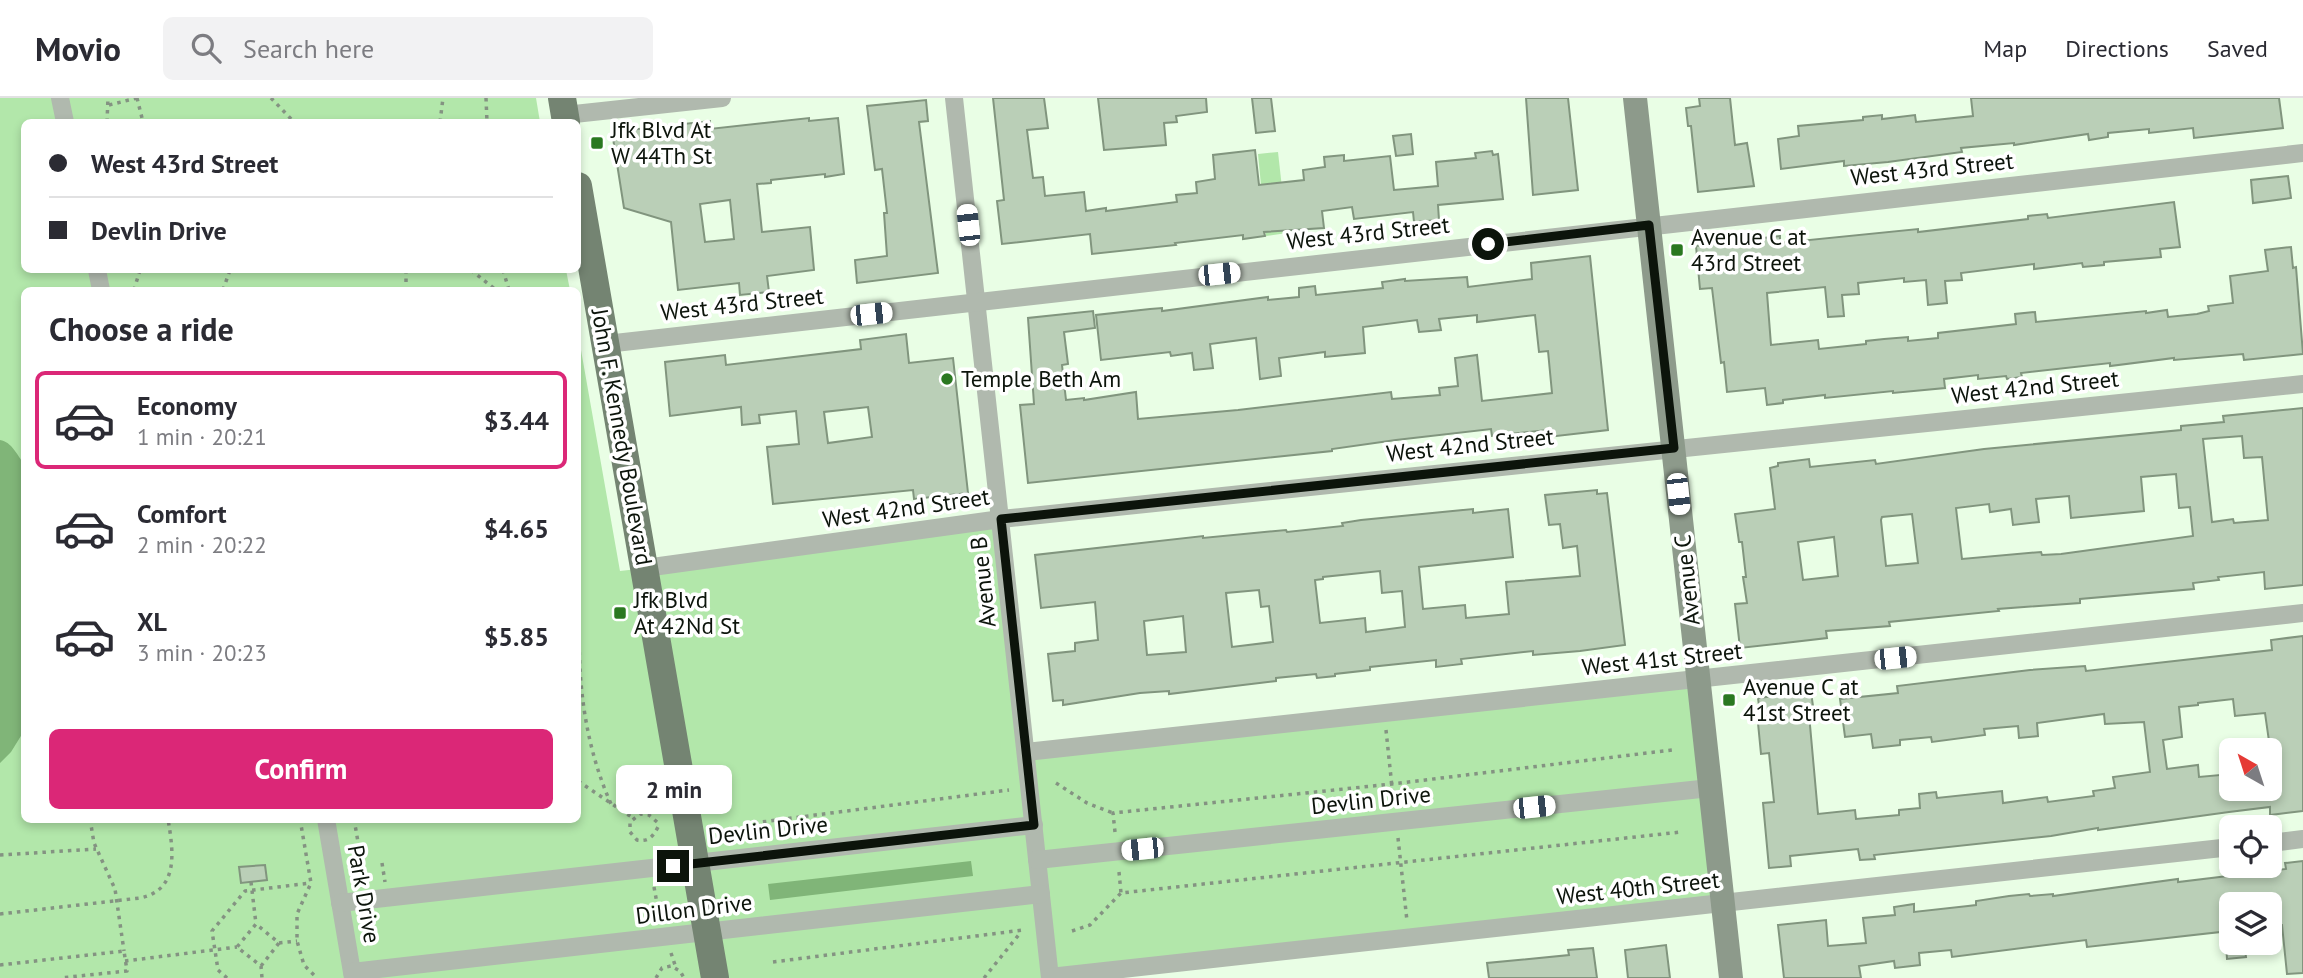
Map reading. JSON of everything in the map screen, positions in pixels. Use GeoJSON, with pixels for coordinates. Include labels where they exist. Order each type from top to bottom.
{"type":"FeatureCollection","features":[{"type":"Feature","properties":{"kind":"main road","name":"Avenue C"},"geometry":{"type":"LineString","coordinates":[[1635,98],[1731,978]]}},
{"type":"Feature","properties":{"kind":"main road","name":"John F. Kennedy Boulevard"},"geometry":{"type":"LineString","coordinates":[[581,203],[715,978]]}},
{"type":"Feature","properties":{"kind":"street"},"geometry":{"type":"LineString","coordinates":[[60,98],[64,119]]}},
{"type":"Feature","properties":{"kind":"street"},"geometry":{"type":"LineString","coordinates":[[564,112],[722,98]]}},
{"type":"Feature","properties":{"kind":"street","name":"Avenue B"},"geometry":{"type":"LineString","coordinates":[[954,98],[1050,977]]}},
{"type":"Feature","properties":{"kind":"street","name":"West 43rd Street"},"geometry":{"type":"LineString","coordinates":[[606,344],[2303,153]]}},
{"type":"Feature","properties":{"kind":"street","name":"West 42nd Street"},"geometry":{"type":"LineString","coordinates":[[645,568],[1001,519],[2303,384]]}},
{"type":"Feature","properties":{"kind":"street","name":"West 41st Street"},"geometry":{"type":"LineString","coordinates":[[1026,752],[2303,612]]}},
{"type":"Feature","properties":{"kind":"street","name":"Devlin Drive"},"geometry":{"type":"LineString","coordinates":[[1037,860],[1710,788]]}},
{"type":"Feature","properties":{"kind":"street","name":"Park Drive"},"geometry":{"type":"LineString","coordinates":[[327,823],[353,975]]}},
{"type":"Feature","properties":{"kind":"street","name":"Devlin Drive"},"geometry":{"type":"LineString","coordinates":[[340,903],[1034,825]]}},
{"type":"Feature","properties":{"kind":"street"},"geometry":{"type":"LineString","coordinates":[[2282,842],[2303,839]]}},
{"type":"Feature","properties":{"kind":"street","name":"West 40th Street"},"geometry":{"type":"LineString","coordinates":[[1050,977],[2219,848]]}},
{"type":"Feature","properties":{"kind":"street","name":"Dillon Drive"},"geometry":{"type":"LineString","coordinates":[[353,975],[1041,894]]}},
{"type":"Feature","properties":{"kind":"path"},"geometry":{"type":"LineString","coordinates":[[107,119],[108,98]]}},
{"type":"Feature","properties":{"kind":"path"},"geometry":{"type":"LineString","coordinates":[[109,105],[137,98],[142,119]]}},
{"type":"Feature","properties":{"kind":"path"},"geometry":{"type":"LineString","coordinates":[[271,98],[291,119]]}},
{"type":"Feature","properties":{"kind":"path"},"geometry":{"type":"LineString","coordinates":[[440,119],[443,98]]}},
{"type":"Feature","properties":{"kind":"path"},"geometry":{"type":"LineString","coordinates":[[486,98],[487,119]]}},
{"type":"Feature","properties":{"kind":"path"},"geometry":{"type":"LineString","coordinates":[[475,273],[492,287]]}},
{"type":"Feature","properties":{"kind":"path"},"geometry":{"type":"LineString","coordinates":[[581,666],[583,704],[590,745],[611,804]]}},
{"type":"Feature","properties":{"kind":"path"},"geometry":{"type":"LineString","coordinates":[[1056,783],[1087,803],[1113,813],[1392,784],[1672,750]]}},
{"type":"Feature","properties":{"kind":"path"},"geometry":{"type":"LineString","coordinates":[[581,783],[633,818]]}},
{"type":"Feature","properties":{"kind":"path"},"geometry":{"type":"LineString","coordinates":[[746,824],[1009,790]]}},
{"type":"Feature","properties":{"kind":"path"},"geometry":{"type":"LineString","coordinates":[[645,813],[657,825],[647,843],[632,836],[629,827],[633,818],[645,813]]}},
{"type":"Feature","properties":{"kind":"path"},"geometry":{"type":"LineString","coordinates":[[1113,813],[1115,832]]}},
{"type":"Feature","properties":{"kind":"path"},"geometry":{"type":"LineString","coordinates":[[91,823],[96,849],[114,886],[128,978]]}},
{"type":"Feature","properties":{"kind":"path"},"geometry":{"type":"LineString","coordinates":[[0,914],[153,895],[164,885],[170,870],[172,854],[168,823]]}},
{"type":"Feature","properties":{"kind":"path"},"geometry":{"type":"LineString","coordinates":[[301,823],[312,883],[297,914],[297,941],[304,965],[317,978]]}},
{"type":"Feature","properties":{"kind":"path"},"geometry":{"type":"LineString","coordinates":[[355,823],[362,865]]}},
{"type":"Feature","properties":{"kind":"path"},"geometry":{"type":"LineString","coordinates":[[1072,931],[1090,925],[1121,893],[1681,832]]}},
{"type":"Feature","properties":{"kind":"path"},"geometry":{"type":"LineString","coordinates":[[0,855],[96,849]]}},
{"type":"Feature","properties":{"kind":"path"},"geometry":{"type":"LineString","coordinates":[[382,863],[385,882]]}},
{"type":"Feature","properties":{"kind":"path"},"geometry":{"type":"LineString","coordinates":[[1119,872],[1121,893]]}},
{"type":"Feature","properties":{"kind":"path"},"geometry":{"type":"LineString","coordinates":[[653,880],[661,922]]}},
{"type":"Feature","properties":{"kind":"path"},"geometry":{"type":"LineString","coordinates":[[251,882],[256,924],[279,943]]}},
{"type":"Feature","properties":{"kind":"path"},"geometry":{"type":"LineString","coordinates":[[227,978],[218,970],[212,931],[245,891],[312,883]]}},
{"type":"Feature","properties":{"kind":"path"},"geometry":{"type":"LineString","coordinates":[[125,961],[237,947],[256,924]]}},
{"type":"Feature","properties":{"kind":"path"},"geometry":{"type":"LineString","coordinates":[[984,978],[1027,925]]}},
{"type":"Feature","properties":{"kind":"path"},"geometry":{"type":"LineString","coordinates":[[773,962],[1023,930]]}},
{"type":"Feature","properties":{"kind":"path"},"geometry":{"type":"LineString","coordinates":[[262,978],[261,966],[279,943],[297,941]]}},
{"type":"Feature","properties":{"kind":"path"},"geometry":{"type":"LineString","coordinates":[[237,947],[261,966]]}},
{"type":"Feature","properties":{"kind":"path"},"geometry":{"type":"LineString","coordinates":[[670,950],[676,968],[684,978]]}},
{"type":"Feature","properties":{"kind":"path"},"geometry":{"type":"LineString","coordinates":[[0,965],[124,951]]}},
{"type":"Feature","properties":{"kind":"path"},"geometry":{"type":"LineString","coordinates":[[649,977],[656,978],[666,966],[676,968]]}},
{"type":"Feature","properties":{"kind":"path"},"geometry":{"type":"LineString","coordinates":[[60,978],[127,971]]}},
{"type":"Feature","properties":{"kind":"shaded area"},"geometry":{"type":"Polygon","coordinates":[[[0,98],[536,98],[540,119],[21,119],[21,273],[567,273],[569,287],[21,287],[21,823],[581,823],[581,350],[620,571],[1002,527],[1025,751],[1699,680],[1723,903],[1050,978],[0,978],[0,98]]]}},
{"type":"Feature","properties":{"kind":"shaded area"},"geometry":{"type":"Polygon","coordinates":[[[1278,152],[1287,233],[1266,236],[1258,154],[1278,152]]]}},
{"type":"Feature","properties":{"kind":"shaded area"},"geometry":{"type":"Polygon","coordinates":[[[0,440],[11,446],[21,460],[21,736],[0,763],[0,440]]]}},
{"type":"Feature","properties":{"kind":"shaded area"},"geometry":{"type":"Polygon","coordinates":[[[971,861],[973,876],[770,900],[768,884],[971,861]]]}},
{"type":"Feature","properties":{"kind":"building"},"geometry":{"type":"Polygon","coordinates":[[[993,98],[1044,98],[1048,128],[1027,130],[1033,178],[1043,177],[1045,196],[1084,192],[1086,211],[1177,202],[1176,195],[1197,193],[1196,182],[1215,179],[1213,155],[1255,150],[1259,185],[1304,180],[1303,170],[1325,167],[1324,157],[1344,155],[1344,161],[1390,156],[1394,190],[1438,186],[1436,162],[1476,158],[1475,153],[1492,151],[1493,155],[1498,154],[1503,199],[1438,205],[1439,220],[1414,222],[1413,212],[1354,219],[1352,207],[1322,211],[1324,228],[1264,232],[1265,236],[1243,239],[1243,235],[1092,254],[1090,234],[1002,244],[997,201],[1004,200],[993,98]]]}},
{"type":"Feature","properties":{"kind":"building"},"geometry":{"type":"Polygon","coordinates":[[[1098,98],[1206,98],[1207,112],[1176,116],[1177,122],[1164,123],[1166,145],[1104,150],[1098,98]]]}},
{"type":"Feature","properties":{"kind":"building"},"geometry":{"type":"Polygon","coordinates":[[[1252,98],[1271,98],[1275,131],[1256,133],[1252,98]]]}},
{"type":"Feature","properties":{"kind":"building"},"geometry":{"type":"Polygon","coordinates":[[[1526,98],[1568,98],[1578,190],[1533,195],[1526,98]]]}},
{"type":"Feature","properties":{"kind":"building"},"geometry":{"type":"Polygon","coordinates":[[[1699,98],[1730,98],[1735,145],[1747,143],[1754,186],[1698,192],[1691,126],[1688,126],[1686,108],[1700,106],[1699,98]]]}},
{"type":"Feature","properties":{"kind":"building"},"geometry":{"type":"Polygon","coordinates":[[[1971,98],[2279,98],[2283,128],[2194,138],[2193,128],[2149,133],[2149,129],[2108,133],[2108,137],[2089,140],[2088,134],[2014,145],[1961,148],[1962,152],[1888,162],[1844,166],[1844,161],[1781,169],[1778,139],[1799,136],[1798,126],[1863,120],[1863,117],[1882,115],[1882,119],[1915,115],[1916,122],[1973,116],[1971,98]]]}},
{"type":"Feature","properties":{"kind":"building"},"geometry":{"type":"Polygon","coordinates":[[[926,100],[928,121],[919,122],[938,273],[857,283],[855,260],[887,256],[884,213],[887,213],[882,169],[875,170],[867,106],[926,100]]]}},
{"type":"Feature","properties":{"kind":"building"},"geometry":{"type":"Polygon","coordinates":[[[809,118],[809,121],[838,118],[844,174],[771,180],[771,183],[757,184],[762,232],[810,227],[814,270],[767,276],[769,292],[740,295],[739,283],[678,290],[671,222],[624,208],[612,132],[710,121],[710,129],[809,118]],[[730,200],[700,204],[705,242],[734,239],[730,200]]]}},
{"type":"Feature","properties":{"kind":"building"},"geometry":{"type":"Polygon","coordinates":[[[1411,134],[1413,154],[1396,156],[1393,136],[1411,134]]]}},
{"type":"Feature","properties":{"kind":"building"},"geometry":{"type":"Polygon","coordinates":[[[2288,176],[2291,198],[2253,203],[2251,180],[2288,176]]]}},
{"type":"Feature","properties":{"kind":"building"},"geometry":{"type":"Polygon","coordinates":[[[2174,202],[2180,247],[2160,249],[2161,257],[2104,262],[2104,265],[2083,267],[2082,263],[2034,269],[2034,264],[1961,273],[1962,280],[1945,281],[1947,303],[1928,305],[1926,280],[1904,282],[1904,278],[1858,283],[1859,294],[1842,295],[1844,316],[1828,317],[1825,287],[1767,293],[1771,345],[1818,340],[1819,349],[1866,344],[1866,341],[1884,339],[1908,337],[1908,341],[1938,338],[1938,333],[2016,324],[2015,314],[2035,312],[2036,322],[2146,311],[2167,310],[2168,317],[2197,314],[2209,311],[2208,306],[2233,303],[2230,276],[2268,271],[2265,250],[2291,247],[2293,268],[2296,267],[2303,354],[2244,360],[2243,354],[2174,358],[2110,366],[2110,363],[2021,373],[2022,377],[2007,379],[2006,376],[1978,379],[1978,375],[1944,379],[1945,388],[1825,398],[1825,395],[1783,400],[1783,403],[1767,405],[1765,388],[1727,392],[1712,288],[1700,289],[1696,246],[1780,236],[1780,243],[1918,229],[1918,232],[2028,219],[2028,216],[2047,214],[2048,218],[2174,202]]]}},
{"type":"Feature","properties":{"kind":"building"},"geometry":{"type":"Polygon","coordinates":[[[1590,256],[1608,430],[1548,437],[1547,430],[1492,436],[1491,429],[1396,440],[1332,451],[1028,483],[1020,405],[1034,404],[1028,318],[1093,311],[1095,328],[1064,332],[1068,364],[1062,365],[1066,400],[1136,392],[1138,419],[1391,392],[1392,399],[1440,395],[1439,388],[1458,386],[1455,358],[1477,355],[1482,401],[1552,393],[1548,351],[1539,352],[1535,315],[1477,322],[1477,315],[1439,319],[1441,330],[1419,332],[1417,320],[1363,327],[1365,353],[1325,357],[1325,352],[1279,358],[1281,376],[1260,379],[1256,338],[1210,344],[1213,368],[1194,370],[1192,353],[1171,356],[1170,352],[1101,360],[1096,315],[1162,308],[1162,311],[1268,297],[1268,300],[1299,297],[1299,288],[1315,286],[1316,295],[1383,288],[1382,282],[1405,279],[1467,277],[1468,287],[1532,279],[1531,263],[1590,256]]]}},
{"type":"Feature","properties":{"kind":"building"},"geometry":{"type":"Polygon","coordinates":[[[906,334],[909,363],[953,358],[968,493],[914,499],[913,490],[773,504],[767,447],[799,444],[796,411],[759,415],[760,423],[742,425],[741,407],[670,416],[665,362],[725,355],[726,365],[861,349],[860,340],[906,334]],[[868,407],[824,412],[828,443],[872,437],[868,407]]]}},
{"type":"Feature","properties":{"kind":"building"},"geometry":{"type":"Polygon","coordinates":[[[2303,408],[2303,585],[2265,589],[2264,572],[2218,577],[2219,580],[2193,583],[2194,589],[2080,599],[2080,603],[1998,609],[1999,611],[1889,622],[1890,626],[1826,631],[1827,638],[1740,648],[1735,604],[1747,603],[1742,542],[1739,542],[1735,514],[1775,509],[1770,468],[1778,466],[1778,463],[1809,459],[1810,467],[1875,460],[1876,464],[1984,449],[2181,430],[2181,426],[2224,422],[2223,416],[2303,408]],[[2242,436],[2203,439],[2212,522],[2233,519],[2234,523],[2268,520],[2262,457],[2244,458],[2242,436]],[[2176,474],[2141,477],[2144,511],[2071,518],[2069,496],[2036,499],[2039,522],[2013,525],[2011,509],[1990,512],[1989,504],[1956,508],[1962,559],[2041,552],[2042,555],[2061,554],[2193,536],[2190,507],[2179,508],[2176,474]],[[1912,514],[1882,517],[1886,566],[1918,563],[1912,514]],[[1834,537],[1798,542],[1803,580],[1838,576],[1834,537]]]}},
{"type":"Feature","properties":{"kind":"building"},"geometry":{"type":"Polygon","coordinates":[[[1597,490],[1597,494],[1607,493],[1625,645],[1580,651],[1533,655],[1533,651],[1461,659],[1462,664],[1436,667],[1436,660],[1370,667],[1370,670],[1335,676],[1317,678],[1316,674],[1276,678],[1276,681],[1169,694],[1169,691],[1140,693],[1063,705],[1063,700],[1053,701],[1048,654],[1075,651],[1075,643],[1098,640],[1095,602],[1041,608],[1035,555],[1203,536],[1287,532],[1343,526],[1342,523],[1361,520],[1473,509],[1473,513],[1508,509],[1513,557],[1419,567],[1423,609],[1465,605],[1466,618],[1509,614],[1506,582],[1580,576],[1577,546],[1563,548],[1560,524],[1549,525],[1545,495],[1597,490]],[[1380,571],[1315,580],[1320,623],[1365,618],[1366,632],[1405,627],[1402,591],[1382,593],[1380,571]],[[1259,590],[1226,593],[1232,647],[1273,642],[1269,606],[1261,607],[1259,590]],[[1183,616],[1144,621],[1147,655],[1186,652],[1183,616]]]}},
{"type":"Feature","properties":{"kind":"building"},"geometry":{"type":"Polygon","coordinates":[[[2303,636],[2303,811],[2270,815],[2270,807],[2051,836],[1874,855],[1875,859],[1860,860],[1858,849],[1790,856],[1791,866],[1769,868],[1763,803],[1774,802],[1769,753],[1761,754],[1758,698],[1811,692],[1814,713],[1809,714],[1818,814],[1855,810],[1856,819],[1899,815],[1899,810],[1920,808],[1919,794],[1936,792],[1937,798],[2002,791],[2003,803],[2047,797],[2048,802],[2094,796],[2093,791],[2115,788],[2113,777],[2150,772],[2144,722],[2105,724],[2104,714],[2037,723],[2038,736],[2019,738],[2018,726],[1984,729],[1985,735],[1932,742],[1931,737],[1900,740],[1900,745],[1873,748],[1871,734],[1845,737],[1840,699],[1898,693],[1897,686],[2030,670],[2085,666],[2086,671],[2272,650],[2271,640],[2303,636]]]}},
{"type":"Feature","properties":{"kind":"building"},"geometry":{"type":"Polygon","coordinates":[[[2303,861],[2303,973],[2287,974],[2282,892],[2219,892],[2219,932],[2087,947],[2086,940],[1952,957],[1951,950],[1919,953],[1920,965],[1895,968],[1894,961],[1859,966],[1861,978],[1784,978],[1778,925],[1826,920],[1828,946],[1866,943],[1863,918],[1895,915],[1894,907],[1914,904],[1914,912],[1976,905],[1976,901],[2009,896],[2053,896],[2178,879],[2178,882],[2219,877],[2282,878],[2282,869],[2286,869],[2285,863],[2303,861]]]}},
{"type":"Feature","properties":{"kind":"building"},"geometry":{"type":"Polygon","coordinates":[[[265,865],[267,880],[241,883],[239,867],[265,865]]]}},
{"type":"Feature","properties":{"kind":"building"},"geometry":{"type":"Polygon","coordinates":[[[1666,945],[1670,978],[1628,978],[1625,950],[1666,945]]]}},
{"type":"Feature","properties":{"kind":"building"},"geometry":{"type":"Polygon","coordinates":[[[1593,948],[1597,978],[1489,978],[1487,963],[1569,955],[1568,950],[1593,948]]]}},
{"type":"Feature","properties":{"kind":"building"},"geometry":{"type":"Polygon","coordinates":[[[2227,955],[2246,955],[2246,957],[2227,959],[2227,955]]]}},
{"type":"Feature","properties":{"kind":"place","name":"Jfk Blvd At W 44Th St"},"geometry":{"type":"Point","coordinates":[597,143]}},
{"type":"Feature","properties":{"kind":"place","name":"Avenue C at 43rd Street"},"geometry":{"type":"Point","coordinates":[1677,250]}},
{"type":"Feature","properties":{"kind":"place","name":"Temple Beth Am"},"geometry":{"type":"Point","coordinates":[947,379]}},
{"type":"Feature","properties":{"kind":"place","name":"Jfk Blvd At 42Nd St"},"geometry":{"type":"Point","coordinates":[620,613]}},
{"type":"Feature","properties":{"kind":"place","name":"Avenue C at 41st Street"},"geometry":{"type":"Point","coordinates":[1729,700]}},
{"type":"Feature","properties":{"kind":"route"},"geometry":{"type":"LineString","coordinates":[[673,866],[1034,825],[1001,519],[1674,448],[1649,225],[1488,244]]}}]}
